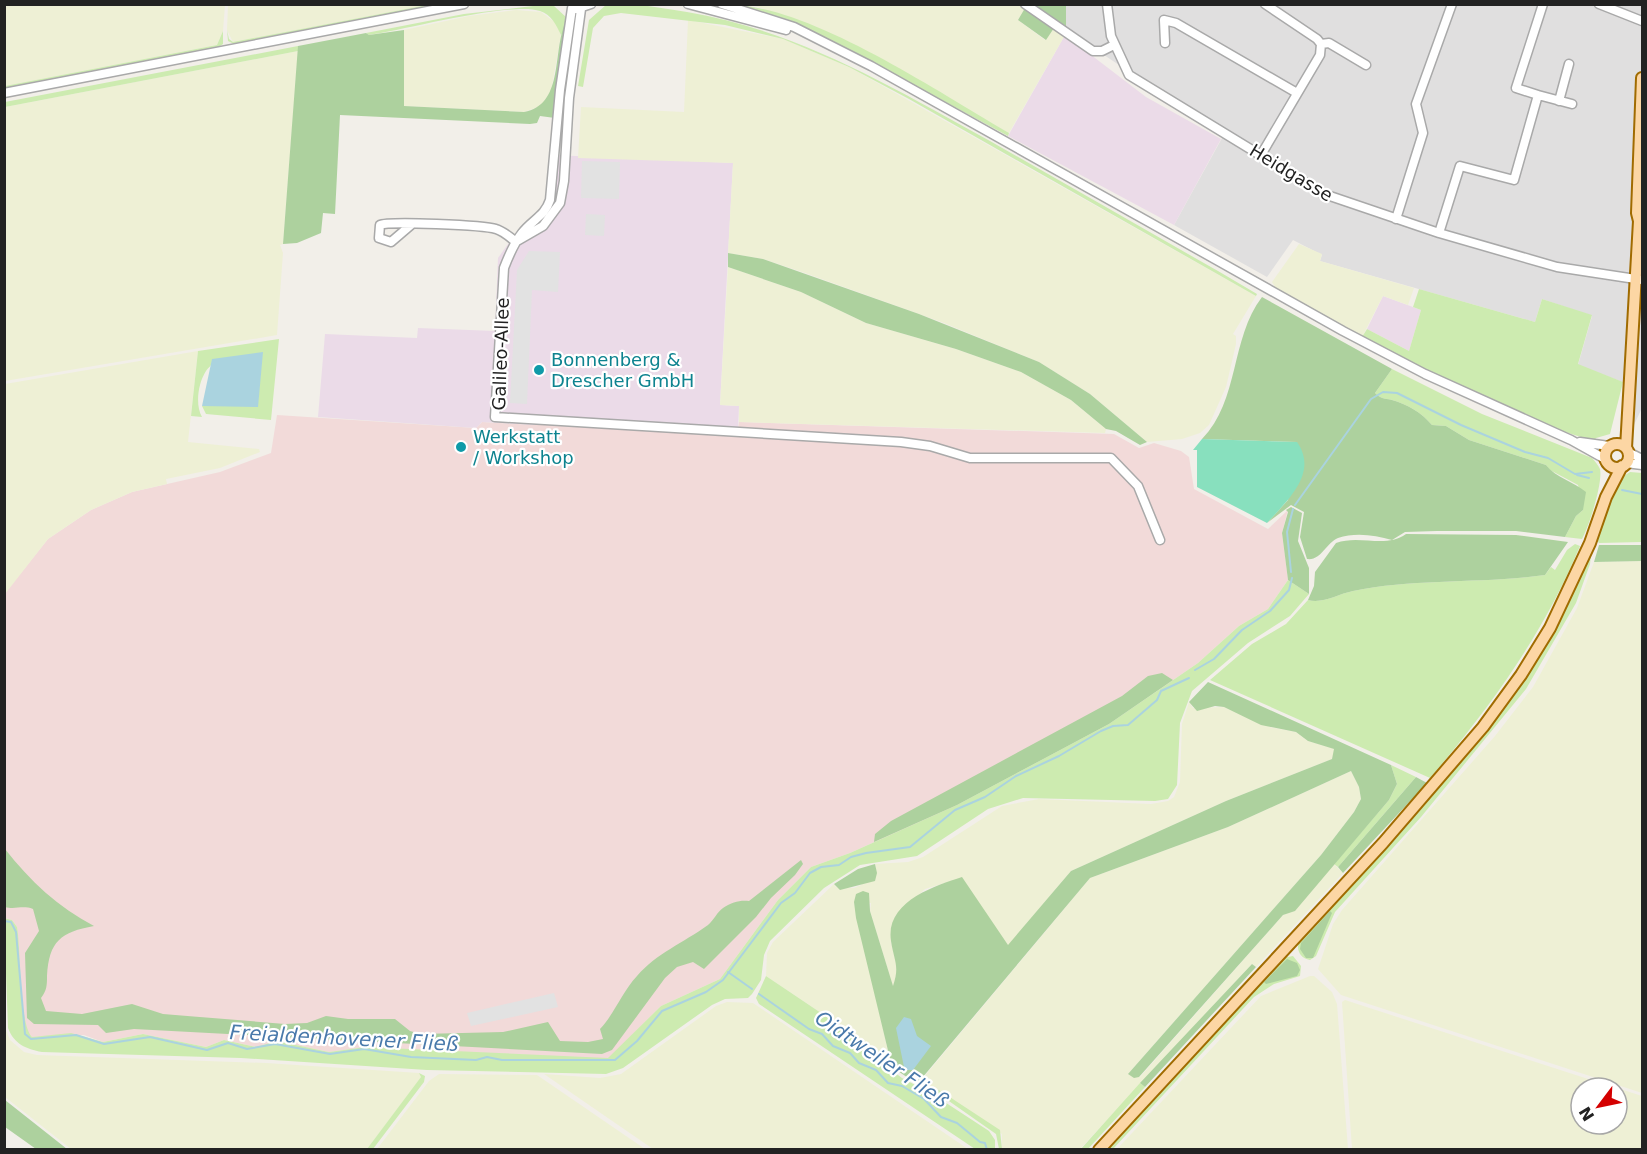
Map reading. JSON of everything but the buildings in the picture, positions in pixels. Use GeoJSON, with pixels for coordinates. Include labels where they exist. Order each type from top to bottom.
{"type":"FeatureCollection","features":[{"type":"Feature","properties":{"kind":"main road"},"geometry":{"type":"LineString","coordinates":[[1099,1149],[1383,843],[1483,728],[1521,675],[1550,628],[1590,543],[1605,497],[1625,457],[1627,401],[1639,279],[1641,217],[1637,208],[1642,78]]}},
{"type":"Feature","properties":{"kind":"main road"},"geometry":{"type":"LineString","coordinates":[[1605,497],[1606,461],[1627,401]]}},
{"type":"Feature","properties":{"kind":"main road"},"geometry":{"type":"LineString","coordinates":[[1611,445],[1625,457]]}},
{"type":"Feature","properties":{"kind":"main road"},"geometry":{"type":"LineString","coordinates":[[1606,461],[1614,467],[1625,457]]}},
{"type":"Feature","properties":{"kind":"street"},"geometry":{"type":"LineString","coordinates":[[574,7],[591,4]]}},
{"type":"Feature","properties":{"kind":"street"},"geometry":{"type":"LineString","coordinates":[[722,4],[794,27],[872,66],[1343,331],[1425,374],[1571,440],[1606,461]]}},
{"type":"Feature","properties":{"kind":"street"},"geometry":{"type":"LineString","coordinates":[[1025,4],[1093,51],[1102,51],[1114,45]]}},
{"type":"Feature","properties":{"kind":"street","name":"Heidgasse"},"geometry":{"type":"LineString","coordinates":[[1107,4],[1114,45],[1129,75],[1324,194],[1438,233],[1557,267],[1639,279]]}},
{"type":"Feature","properties":{"kind":"street"},"geometry":{"type":"LineString","coordinates":[[1396,219],[1423,133],[1416,104],[1452,4]]}},
{"type":"Feature","properties":{"kind":"street"},"geometry":{"type":"LineString","coordinates":[[1543,4],[1512,87],[1572,104]]}},
{"type":"Feature","properties":{"kind":"street"},"geometry":{"type":"LineString","coordinates":[[1599,4],[1642,21]]}},
{"type":"Feature","properties":{"kind":"street"},"geometry":{"type":"LineString","coordinates":[[4,93],[465,5]]}},
{"type":"Feature","properties":{"kind":"street"},"geometry":{"type":"LineString","coordinates":[[692,5],[818,40]]}},
{"type":"Feature","properties":{"kind":"street"},"geometry":{"type":"LineString","coordinates":[[1261,155],[1320,55],[1321,44],[1267,5]]}},
{"type":"Feature","properties":{"kind":"street","name":"Galileo-Allee"},"geometry":{"type":"LineString","coordinates":[[574,7],[560,90],[550,200],[545,211],[523,231],[504,268],[495,417],[658,429],[901,442],[930,446],[970,458],[1111,458],[1138,486],[1160,540]]}},
{"type":"Feature","properties":{"kind":"street"},"geometry":{"type":"LineString","coordinates":[[1165,43],[1164,20],[1176,23],[1297,93]]}},
{"type":"Feature","properties":{"kind":"street"},"geometry":{"type":"LineString","coordinates":[[1321,44],[1329,43],[1366,65]]}},
{"type":"Feature","properties":{"kind":"street"},"geometry":{"type":"LineString","coordinates":[[1558,101],[1569,64]]}},
{"type":"Feature","properties":{"kind":"street"},"geometry":{"type":"LineString","coordinates":[[1438,233],[1460,166],[1514,180],[1538,96]]}},
{"type":"Feature","properties":{"kind":"street"},"geometry":{"type":"LineString","coordinates":[[412,224],[497,229],[516,242]]}},
{"type":"Feature","properties":{"kind":"street"},"geometry":{"type":"LineString","coordinates":[[1571,440],[1611,445]]}},
{"type":"Feature","properties":{"kind":"street"},"geometry":{"type":"LineString","coordinates":[[1625,457],[1642,459]]}},
{"type":"Feature","properties":{"kind":"street"},"geometry":{"type":"LineString","coordinates":[[1625,457],[1642,465]]}},
{"type":"Feature","properties":{"kind":"shaded area"},"geometry":{"type":"Polygon","coordinates":[[[1029,5],[1642,5],[1642,408],[1631,431],[1633,386],[1578,365],[1592,316],[1542,299],[1535,322],[1320,261],[1322,255],[1293,240],[1267,277],[1174,225],[1227,129],[1149,85],[1029,5]]]}},
{"type":"Feature","properties":{"kind":"shaded area"},"geometry":{"type":"Polygon","coordinates":[[[1065,35],[1146,97],[1221,139],[1174,225],[1008,136],[1065,35]]]}},
{"type":"Feature","properties":{"kind":"shaded area"},"geometry":{"type":"Polygon","coordinates":[[[553,155],[733,163],[720,405],[739,406],[738,429],[537,417],[536,425],[482,422],[476,428],[318,417],[325,334],[417,338],[418,328],[495,331],[498,258],[518,230],[535,219],[550,195],[553,155]]]}},
{"type":"Feature","properties":{"kind":"shaded area"},"geometry":{"type":"Polygon","coordinates":[[[582,161],[620,162],[619,199],[581,198],[582,161]]]}},
{"type":"Feature","properties":{"kind":"shaded area"},"geometry":{"type":"Polygon","coordinates":[[[586,214],[605,215],[604,236],[585,235],[586,214]]]}},
{"type":"Feature","properties":{"kind":"shaded area"},"geometry":{"type":"Polygon","coordinates":[[[529,251],[560,252],[558,292],[532,290],[527,404],[510,403],[517,270],[529,251]]]}},
{"type":"Feature","properties":{"kind":"shaded area"},"geometry":{"type":"Polygon","coordinates":[[[1383,296],[1421,310],[1409,351],[1367,329],[1383,296]]]}},
{"type":"Feature","properties":{"kind":"shaded area"},"geometry":{"type":"Polygon","coordinates":[[[277,415],[476,428],[482,422],[536,425],[537,416],[738,428],[739,422],[1114,434],[1139,448],[1154,443],[1181,451],[1189,457],[1194,489],[1268,529],[1288,510],[1282,533],[1288,580],[1268,609],[1239,626],[1198,663],[1163,687],[957,805],[850,853],[811,867],[778,900],[720,979],[661,1006],[608,1059],[365,1047],[329,1052],[277,1041],[256,1047],[224,1040],[206,1047],[143,1034],[103,1042],[84,1035],[32,1037],[27,1033],[23,1013],[17,927],[12,920],[5,918],[4,594],[48,539],[91,510],[132,492],[220,472],[271,453],[277,415]]]}},
{"type":"Feature","properties":{"kind":"shaded area"},"geometry":{"type":"Polygon","coordinates":[[[554,993],[558,1007],[471,1026],[467,1013],[554,993]]]}},
{"type":"Feature","properties":{"kind":"green space"},"geometry":{"type":"Polygon","coordinates":[[[5,5],[225,5],[223,31],[217,45],[5,86],[5,5]]]}},
{"type":"Feature","properties":{"kind":"green space"},"geometry":{"type":"Polygon","coordinates":[[[228,5],[427,5],[233,42],[227,30],[228,5]]]}},
{"type":"Feature","properties":{"kind":"green space"},"geometry":{"type":"Polygon","coordinates":[[[427,5],[443,5],[234,44],[228,41],[227,30],[229,39],[233,42],[427,5]]]}},
{"type":"Feature","properties":{"kind":"green space"},"geometry":{"type":"Polygon","coordinates":[[[606,5],[647,6],[728,21],[768,33],[844,63],[990,141],[1257,294],[1256,296],[909,99],[849,67],[783,39],[725,25],[621,13],[604,16],[593,28],[583,87],[578,86],[589,20],[606,5]]]}},
{"type":"Feature","properties":{"kind":"green space"},"geometry":{"type":"Polygon","coordinates":[[[731,5],[763,9],[798,19],[835,35],[911,75],[1009,133],[1008,136],[848,49],[814,34],[731,5]]]}},
{"type":"Feature","properties":{"kind":"green space"},"geometry":{"type":"Polygon","coordinates":[[[752,5],[1020,5],[1025,8],[1018,20],[1045,40],[1054,28],[1065,35],[1009,133],[829,33],[752,5]]]}},
{"type":"Feature","properties":{"kind":"green space"},"geometry":{"type":"Polygon","coordinates":[[[1029,5],[1066,5],[1066,29],[1029,5]]]}},
{"type":"Feature","properties":{"kind":"green space"},"geometry":{"type":"Polygon","coordinates":[[[533,6],[554,6],[567,18],[567,25],[561,35],[548,15],[526,9],[457,17],[369,35],[366,33],[464,14],[533,6]]]}},
{"type":"Feature","properties":{"kind":"green space"},"geometry":{"type":"Polygon","coordinates":[[[1025,8],[1054,28],[1046,40],[1018,20],[1025,8]]]}},
{"type":"Feature","properties":{"kind":"green space"},"geometry":{"type":"Polygon","coordinates":[[[516,10],[541,12],[556,23],[561,35],[551,92],[541,106],[524,112],[404,106],[404,30],[469,16],[516,10]]]}},
{"type":"Feature","properties":{"kind":"green space"},"geometry":{"type":"Polygon","coordinates":[[[688,20],[783,39],[849,67],[1256,296],[1233,334],[1236,336],[1236,344],[1226,387],[1209,425],[1200,433],[1182,439],[1147,442],[1090,394],[1039,362],[944,323],[805,273],[763,259],[728,253],[733,163],[578,158],[581,107],[684,112],[688,20]]]}},
{"type":"Feature","properties":{"kind":"green space"},"geometry":{"type":"Polygon","coordinates":[[[567,25],[555,118],[540,116],[537,123],[530,124],[340,115],[335,214],[323,213],[321,233],[297,243],[283,244],[298,46],[366,33],[369,35],[404,30],[404,106],[524,112],[545,100],[551,89],[564,26],[567,25]]]}},
{"type":"Feature","properties":{"kind":"green space"},"geometry":{"type":"Polygon","coordinates":[[[223,31],[223,44],[217,48],[5,89],[5,86],[217,45],[223,31]]]}},
{"type":"Feature","properties":{"kind":"green space"},"geometry":{"type":"Polygon","coordinates":[[[298,46],[298,51],[5,107],[5,102],[298,46]]]}},
{"type":"Feature","properties":{"kind":"green space"},"geometry":{"type":"Polygon","coordinates":[[[298,51],[283,244],[280,245],[283,253],[277,335],[5,381],[5,107],[298,51]]]}},
{"type":"Feature","properties":{"kind":"green space"},"geometry":{"type":"Polygon","coordinates":[[[1299,244],[1322,254],[1320,261],[1414,288],[1408,305],[1383,296],[1362,337],[1277,290],[1272,282],[1299,244]]]}},
{"type":"Feature","properties":{"kind":"green space"},"geometry":{"type":"Polygon","coordinates":[[[728,253],[763,259],[919,314],[1039,362],[1090,394],[1147,442],[1140,445],[1116,431],[1106,429],[1071,400],[1021,372],[956,349],[866,323],[801,292],[728,267],[728,253]]]}},
{"type":"Feature","properties":{"kind":"green space"},"geometry":{"type":"Polygon","coordinates":[[[728,267],[801,292],[866,323],[956,349],[1021,372],[1071,400],[1106,429],[1105,433],[739,422],[739,406],[720,405],[728,267]]]}},
{"type":"Feature","properties":{"kind":"green space"},"geometry":{"type":"Polygon","coordinates":[[[1419,289],[1535,322],[1542,299],[1592,315],[1578,364],[1623,382],[1610,434],[1596,438],[1594,441],[1534,421],[1447,381],[1362,337],[1367,329],[1409,351],[1421,310],[1413,307],[1419,289]]]}},
{"type":"Feature","properties":{"kind":"green space"},"geometry":{"type":"Polygon","coordinates":[[[1262,297],[1392,369],[1375,393],[1382,398],[1409,407],[1432,425],[1446,426],[1469,440],[1546,465],[1554,473],[1586,492],[1583,510],[1576,516],[1565,537],[1516,531],[1405,532],[1392,540],[1351,535],[1334,540],[1320,555],[1307,559],[1300,537],[1304,512],[1291,505],[1267,523],[1288,500],[1297,442],[1202,439],[1223,406],[1244,331],[1262,297]]]}},
{"type":"Feature","properties":{"kind":"green space"},"geometry":{"type":"Polygon","coordinates":[[[279,339],[271,420],[206,414],[202,406],[257,406],[212,359],[199,388],[198,400],[202,417],[191,416],[198,351],[279,339]]]}},
{"type":"Feature","properties":{"kind":"green space"},"geometry":{"type":"Polygon","coordinates":[[[198,351],[188,442],[259,449],[260,452],[220,468],[166,479],[167,484],[132,492],[91,510],[48,539],[5,594],[5,384],[198,351]]]}},
{"type":"Feature","properties":{"kind":"green space"},"geometry":{"type":"Polygon","coordinates":[[[1392,369],[1482,414],[1592,458],[1600,469],[1599,484],[1592,515],[1582,539],[1565,537],[1576,516],[1583,510],[1578,485],[1550,470],[1546,465],[1469,440],[1446,426],[1432,425],[1409,407],[1382,398],[1375,393],[1392,369]]]}},
{"type":"Feature","properties":{"kind":"green space"},"geometry":{"type":"Polygon","coordinates":[[[1202,439],[1297,442],[1303,453],[1304,465],[1298,486],[1267,523],[1197,487],[1197,450],[1193,450],[1202,439]]]}},
{"type":"Feature","properties":{"kind":"green space"},"geometry":{"type":"Polygon","coordinates":[[[1630,472],[1642,473],[1642,542],[1599,543],[1596,539],[1616,481],[1630,472]]]}},
{"type":"Feature","properties":{"kind":"green space"},"geometry":{"type":"Polygon","coordinates":[[[1291,507],[1302,513],[1298,541],[1309,568],[1309,594],[1288,580],[1282,533],[1288,512],[1286,510],[1291,507]]]}},
{"type":"Feature","properties":{"kind":"green space"},"geometry":{"type":"Polygon","coordinates":[[[1406,534],[1516,535],[1568,542],[1545,575],[1401,584],[1353,591],[1319,601],[1308,600],[1314,586],[1315,572],[1336,543],[1354,540],[1390,540],[1406,534]]]}},
{"type":"Feature","properties":{"kind":"green space"},"geometry":{"type":"Polygon","coordinates":[[[1575,544],[1580,546],[1566,578],[1533,639],[1495,696],[1430,778],[1210,680],[1252,644],[1286,624],[1308,600],[1319,601],[1353,591],[1401,584],[1545,575],[1551,567],[1555,570],[1567,550],[1575,544]]]}},
{"type":"Feature","properties":{"kind":"green space"},"geometry":{"type":"Polygon","coordinates":[[[1599,545],[1642,545],[1642,561],[1594,562],[1599,545]]]}},
{"type":"Feature","properties":{"kind":"green space"},"geometry":{"type":"Polygon","coordinates":[[[1592,547],[1590,564],[1576,603],[1526,689],[1421,817],[1335,912],[1316,956],[1310,960],[1301,955],[1299,941],[1424,804],[1502,708],[1536,657],[1566,603],[1592,547]]]}},
{"type":"Feature","properties":{"kind":"green space"},"geometry":{"type":"Polygon","coordinates":[[[1642,561],[1642,1093],[1629,1089],[1629,1076],[1590,1076],[1341,995],[1318,969],[1333,924],[1342,910],[1495,736],[1533,687],[1577,608],[1594,562],[1642,561]]]}},
{"type":"Feature","properties":{"kind":"green space"},"geometry":{"type":"Polygon","coordinates":[[[1288,580],[1309,594],[1290,616],[1248,643],[1192,691],[1180,723],[1177,785],[1168,799],[1155,801],[1023,798],[988,809],[917,856],[860,865],[824,888],[770,941],[764,955],[761,980],[748,998],[725,999],[712,1005],[623,1068],[606,1074],[427,1070],[241,1058],[42,1052],[21,1045],[8,1028],[4,918],[12,920],[17,927],[25,1018],[32,1037],[71,1033],[103,1042],[143,1034],[206,1047],[224,1040],[256,1047],[277,1041],[329,1052],[365,1047],[608,1058],[661,1006],[720,979],[778,900],[811,867],[850,853],[957,805],[1109,724],[1198,663],[1239,626],[1268,609],[1288,580]]]}},
{"type":"Feature","properties":{"kind":"green space"},"geometry":{"type":"Polygon","coordinates":[[[1162,673],[1173,680],[1109,724],[957,805],[874,842],[875,834],[891,821],[1122,696],[1148,676],[1162,673]]]}},
{"type":"Feature","properties":{"kind":"green space"},"geometry":{"type":"Polygon","coordinates":[[[1208,682],[1391,765],[1397,784],[1389,800],[1295,911],[1283,915],[1139,1077],[1134,1078],[1128,1074],[1321,855],[1354,812],[1361,799],[1359,787],[1351,771],[1228,827],[1090,878],[917,1084],[892,1067],[856,918],[854,902],[856,894],[863,891],[869,893],[870,911],[893,986],[896,968],[891,927],[903,906],[926,891],[962,877],[1008,945],[1071,871],[1226,801],[1332,759],[1334,749],[1308,741],[1296,732],[1261,725],[1224,707],[1215,706],[1197,711],[1189,702],[1208,682]]]}},
{"type":"Feature","properties":{"kind":"green space"},"geometry":{"type":"Polygon","coordinates":[[[1189,702],[1193,708],[1224,707],[1270,727],[1296,732],[1308,741],[1335,749],[1332,759],[1226,801],[1071,871],[1008,946],[962,878],[925,889],[895,917],[891,942],[898,971],[893,987],[870,911],[871,903],[854,902],[889,1055],[885,1056],[766,976],[767,953],[773,942],[834,884],[836,887],[854,888],[861,885],[876,867],[875,864],[908,862],[923,857],[1002,806],[1039,799],[1151,804],[1168,801],[1174,797],[1180,782],[1182,724],[1189,702]]]}},
{"type":"Feature","properties":{"kind":"green space"},"geometry":{"type":"Polygon","coordinates":[[[1391,765],[1416,777],[1338,867],[1334,864],[1389,800],[1397,784],[1391,765]]]}},
{"type":"Feature","properties":{"kind":"green space"},"geometry":{"type":"Polygon","coordinates":[[[1351,771],[1359,787],[1361,799],[1354,812],[1321,855],[1128,1074],[1140,1077],[1283,915],[1295,910],[1334,864],[1343,873],[1256,967],[1252,964],[1080,1149],[1002,1149],[1002,1134],[938,1090],[936,1092],[918,1084],[1090,878],[1228,827],[1351,771]]]}},
{"type":"Feature","properties":{"kind":"green space"},"geometry":{"type":"Polygon","coordinates":[[[1416,777],[1427,783],[1343,873],[1338,867],[1416,777]]]}},
{"type":"Feature","properties":{"kind":"green space"},"geometry":{"type":"Polygon","coordinates":[[[5,849],[45,892],[94,926],[65,935],[54,946],[48,964],[46,987],[41,998],[46,1011],[82,1014],[132,1004],[163,1014],[285,1024],[307,1023],[326,1016],[348,1019],[395,1019],[410,1031],[421,1034],[503,1032],[548,1022],[560,1041],[588,1042],[603,1039],[600,1029],[632,982],[653,961],[708,925],[723,908],[736,902],[749,901],[801,860],[803,864],[756,917],[704,969],[693,962],[677,967],[665,978],[612,1050],[602,1054],[134,1029],[106,1033],[98,1025],[34,1024],[27,1018],[25,953],[39,931],[33,909],[5,907],[5,849]]]}},
{"type":"Feature","properties":{"kind":"green space"},"geometry":{"type":"Polygon","coordinates":[[[875,864],[877,873],[875,881],[840,890],[834,884],[858,869],[875,864]]]}},
{"type":"Feature","properties":{"kind":"green space"},"geometry":{"type":"Polygon","coordinates":[[[1330,911],[1332,913],[1313,958],[1306,958],[1300,949],[1301,943],[1330,911]]]}},
{"type":"Feature","properties":{"kind":"green space"},"geometry":{"type":"Polygon","coordinates":[[[1293,956],[1301,966],[1300,976],[1274,984],[1254,997],[1113,1149],[1104,1150],[1283,958],[1293,956]]]}},
{"type":"Feature","properties":{"kind":"green space"},"geometry":{"type":"Polygon","coordinates":[[[1287,959],[1297,963],[1300,970],[1297,976],[1266,984],[1264,982],[1287,959]]]}},
{"type":"Feature","properties":{"kind":"green space"},"geometry":{"type":"Polygon","coordinates":[[[1252,964],[1256,967],[1145,1087],[1140,1083],[1252,964]]]}},
{"type":"Feature","properties":{"kind":"green space"},"geometry":{"type":"Polygon","coordinates":[[[766,976],[885,1056],[890,1069],[902,1078],[934,1095],[989,1131],[995,1140],[995,1149],[975,1149],[759,1004],[756,998],[766,976]]]}},
{"type":"Feature","properties":{"kind":"green space"},"geometry":{"type":"Polygon","coordinates":[[[1314,976],[1332,992],[1337,1004],[1348,1149],[1117,1149],[1261,996],[1314,976]]]}},
{"type":"Feature","properties":{"kind":"green space"},"geometry":{"type":"Polygon","coordinates":[[[1345,1000],[1579,1076],[1569,1076],[1569,1136],[1629,1136],[1629,1092],[1642,1096],[1642,1149],[1352,1149],[1342,1002],[1345,1000]]]}},
{"type":"Feature","properties":{"kind":"green space"},"geometry":{"type":"Polygon","coordinates":[[[727,1002],[753,1003],[968,1149],[653,1149],[544,1074],[600,1078],[621,1074],[716,1006],[727,1002]]]}},
{"type":"Feature","properties":{"kind":"green space"},"geometry":{"type":"Polygon","coordinates":[[[4,1025],[10,1040],[24,1052],[37,1055],[266,1063],[419,1073],[422,1077],[367,1149],[71,1149],[5,1097],[4,1025]]]}},
{"type":"Feature","properties":{"kind":"green space"},"geometry":{"type":"Polygon","coordinates":[[[419,1073],[425,1076],[424,1082],[373,1149],[367,1149],[421,1077],[419,1073]]]}},
{"type":"Feature","properties":{"kind":"green space"},"geometry":{"type":"Polygon","coordinates":[[[439,1074],[537,1075],[645,1149],[377,1149],[429,1081],[439,1074]]]}},
{"type":"Feature","properties":{"kind":"green space"},"geometry":{"type":"Polygon","coordinates":[[[1140,1083],[1145,1087],[1088,1149],[1080,1150],[1140,1083]]]}},
{"type":"Feature","properties":{"kind":"green space"},"geometry":{"type":"Polygon","coordinates":[[[939,1090],[1000,1130],[1002,1149],[999,1149],[996,1134],[936,1092],[939,1090]]]}},
{"type":"Feature","properties":{"kind":"green space"},"geometry":{"type":"Polygon","coordinates":[[[4,1100],[67,1149],[36,1149],[5,1127],[4,1100]]]}},
{"type":"Feature","properties":{"kind":"water"},"geometry":{"type":"Polygon","coordinates":[[[263,352],[258,407],[202,406],[212,359],[263,352]]]}},
{"type":"Feature","properties":{"kind":"water"},"geometry":{"type":"Polygon","coordinates":[[[904,1017],[911,1019],[917,1036],[931,1046],[913,1070],[907,1070],[904,1067],[896,1028],[904,1017]]]}},
{"type":"Feature","properties":{"kind":"waterway"},"geometry":{"type":"LineString","coordinates":[[1295,505],[1371,399],[1383,392],[1397,393],[1461,425],[1525,452],[1548,458],[1575,474],[1592,472]]}},
{"type":"Feature","properties":{"kind":"waterway"},"geometry":{"type":"LineString","coordinates":[[1577,475],[1589,478]]}},
{"type":"Feature","properties":{"kind":"waterway"},"geometry":{"type":"LineString","coordinates":[[1622,490],[1642,494]]}},
{"type":"Feature","properties":{"kind":"waterway"},"geometry":{"type":"LineString","coordinates":[[1291,572],[1287,532],[1293,509]]}},
{"type":"Feature","properties":{"kind":"waterway"},"geometry":{"type":"LineString","coordinates":[[1195,670],[1214,659],[1242,630],[1270,611],[1289,590],[1292,578]]}},
{"type":"Feature","properties":{"kind":"waterway","name":"Freialdenhovener Fließ"},"geometry":{"type":"LineString","coordinates":[[4,921],[11,922],[16,932],[25,1034],[31,1039],[76,1035],[104,1044],[150,1037],[207,1050],[228,1043],[247,1049],[275,1044],[330,1054],[364,1049],[411,1057],[476,1060],[487,1057],[502,1060],[615,1060],[637,1041],[662,1011],[706,992],[723,980],[781,903],[795,893],[810,873],[821,867],[839,865],[851,857],[866,853],[910,847],[955,810],[985,797],[1016,776],[1059,756],[1101,731],[1113,726],[1128,725],[1157,700],[1161,691],[1189,678]]}},
{"type":"Feature","properties":{"kind":"waterway","name":"Oidtweiler Fließ"},"geometry":{"type":"LineString","coordinates":[[728,972],[752,989]]}},
{"type":"Feature","properties":{"kind":"waterway","name":"Oidtweiler Fließ"},"geometry":{"type":"LineString","coordinates":[[759,994],[809,1029],[822,1034],[833,1046],[850,1053],[859,1063],[876,1070],[888,1083],[902,1086],[924,1099],[941,1117],[957,1123],[980,1142],[985,1143],[987,1150]]}},
{"type":"Feature","properties":{"kind":"place","name":"Bonnenberg & Drescher GmbH"},"geometry":{"type":"Point","coordinates":[539,370]}},
{"type":"Feature","properties":{"kind":"place","name":"Werkstatt / Workshop"},"geometry":{"type":"Point","coordinates":[461,447]}}]}
